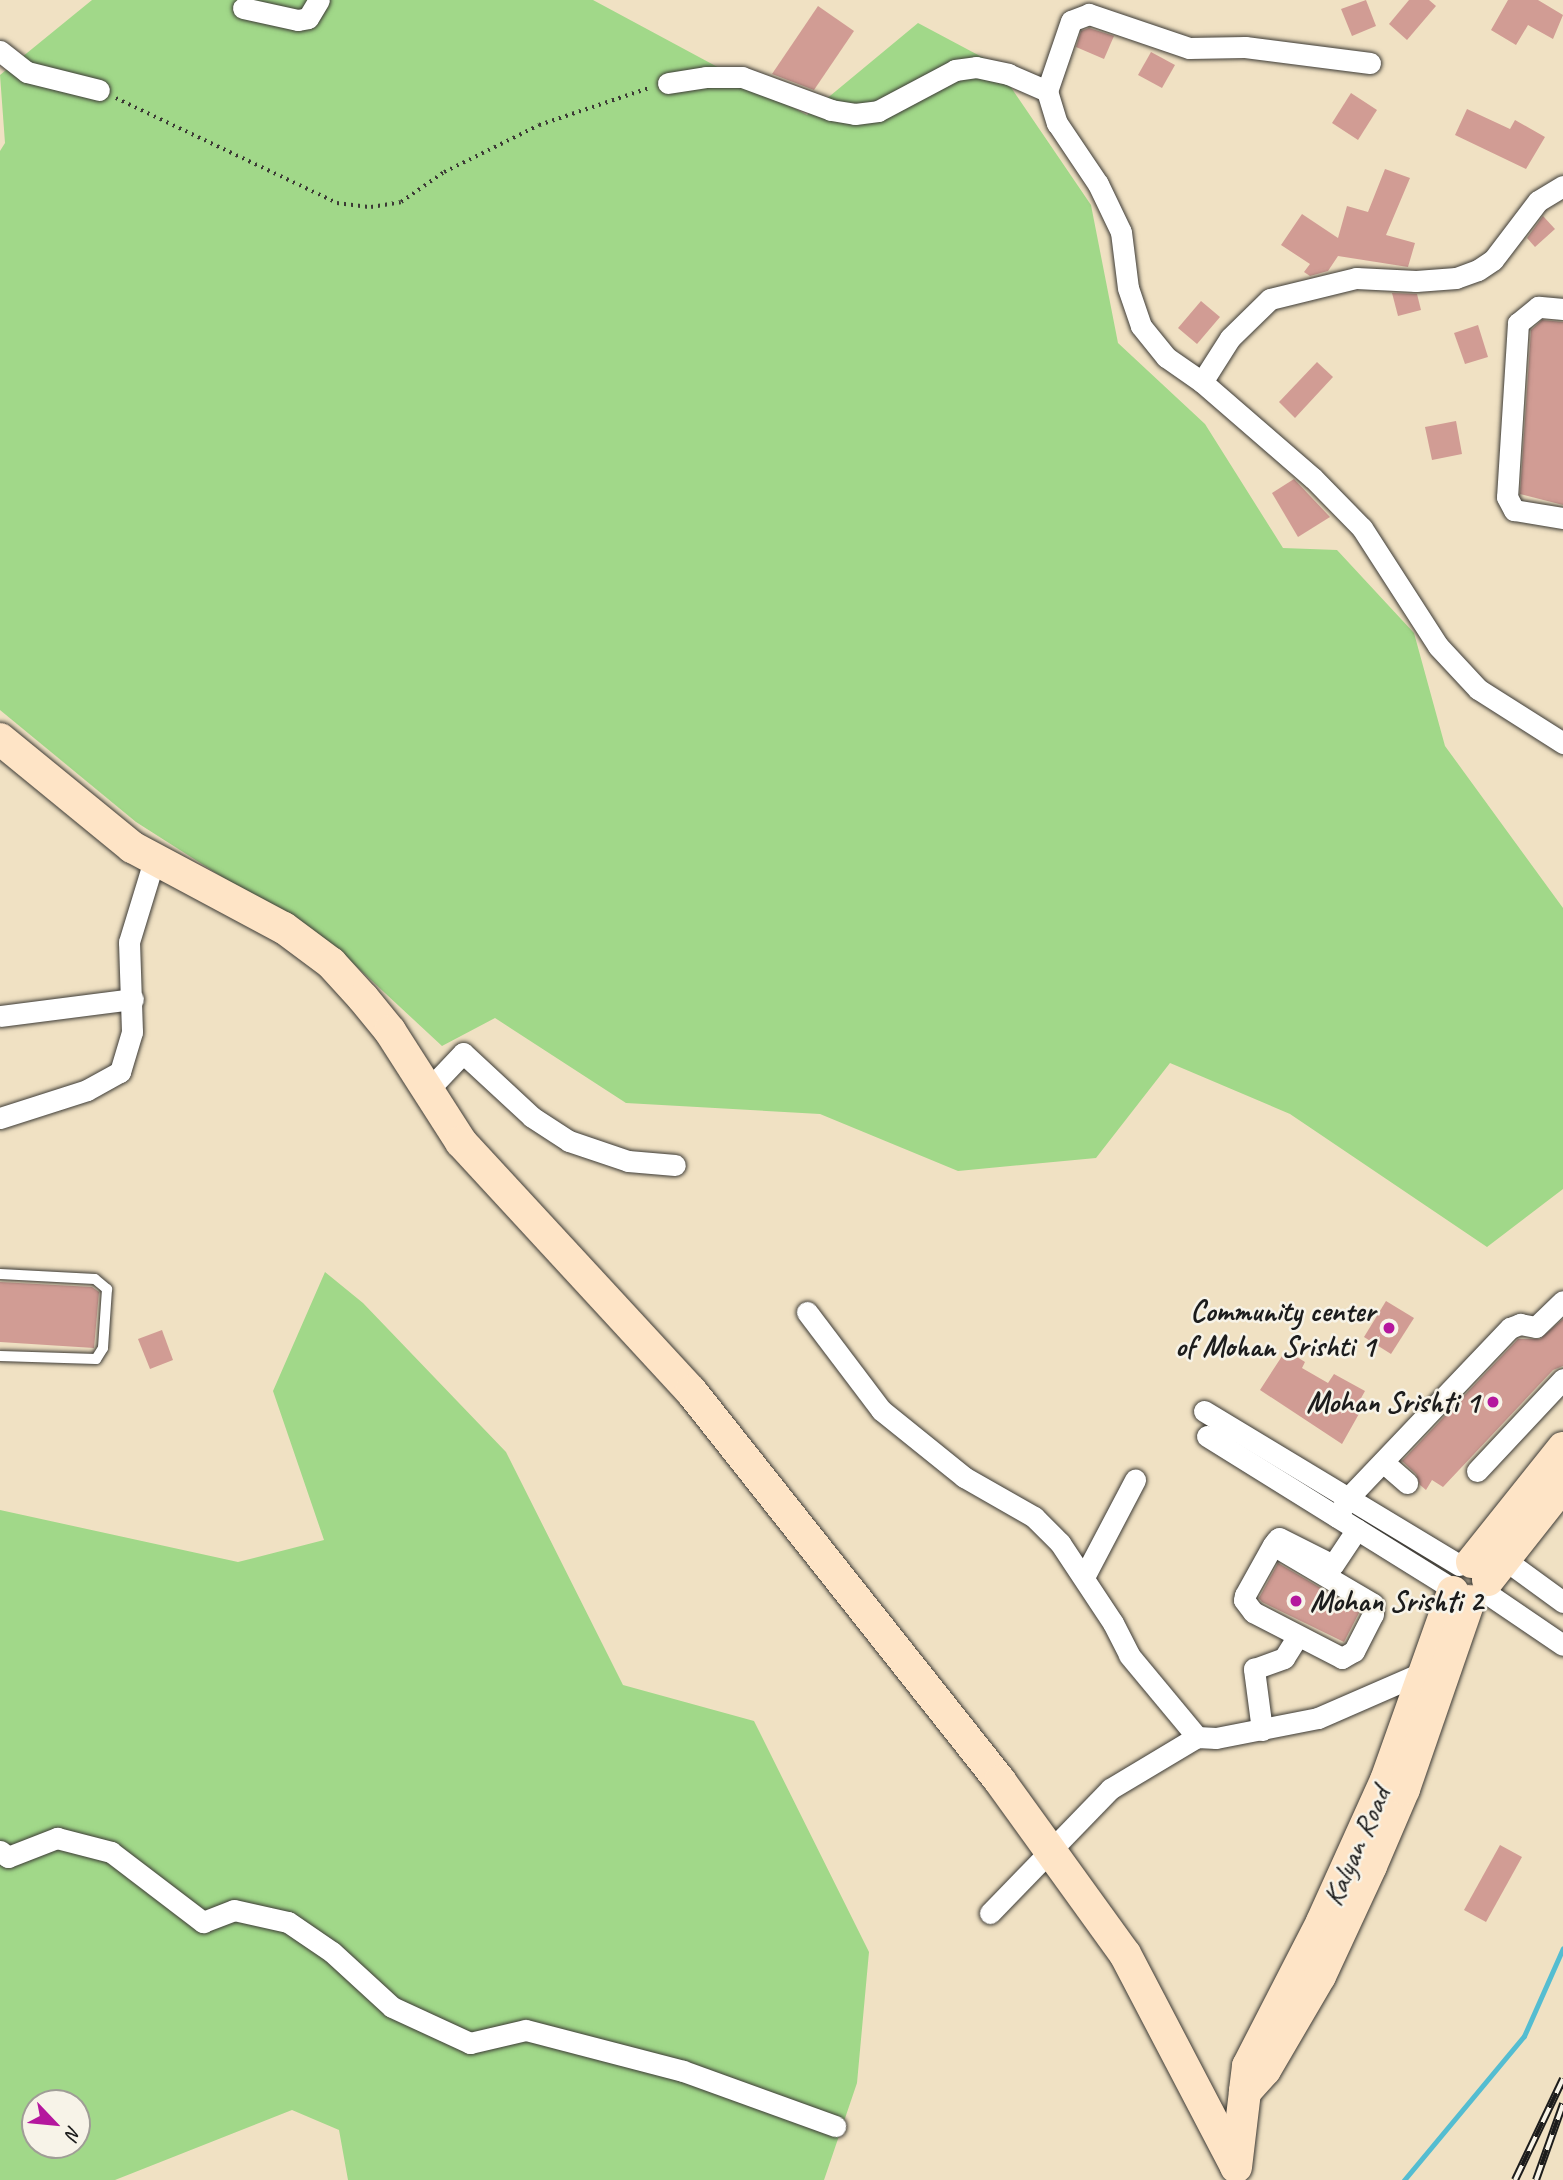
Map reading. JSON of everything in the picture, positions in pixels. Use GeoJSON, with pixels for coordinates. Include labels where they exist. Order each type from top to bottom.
{"type":"FeatureCollection","features":[{"type":"Feature","properties":{"kind":"street"},"geometry":{"type":"LineString","coordinates":[[243,8],[298,20],[308,18],[319,0]]}},
{"type":"Feature","properties":{"kind":"street"},"geometry":{"type":"LineString","coordinates":[[1370,63],[1245,47],[1189,48],[1080,15],[1071,21],[1061,42],[1047,91],[1057,122],[1098,184],[1121,232],[1128,288],[1141,326],[1166,357],[1202,382],[1313,478],[1362,528],[1438,646],[1478,689],[1563,743]]}},
{"type":"Feature","properties":{"kind":"street"},"geometry":{"type":"LineString","coordinates":[[0,51],[27,72],[99,90]]}},
{"type":"Feature","properties":{"kind":"street"},"geometry":{"type":"LineString","coordinates":[[668,83],[706,77],[742,77],[831,110],[855,114],[878,111],[955,70],[976,66],[1047,91]]}},
{"type":"Feature","properties":{"kind":"street"},"geometry":{"type":"LineString","coordinates":[[1202,382],[1230,338],[1270,299],[1356,278],[1416,281],[1456,278],[1478,270],[1493,260],[1538,201],[1563,186]]}},
{"type":"Feature","properties":{"kind":"street"},"geometry":{"type":"LineString","coordinates":[[1563,309],[1538,307],[1518,323],[1507,498],[1514,510],[1563,518]]}},
{"type":"Feature","properties":{"kind":"street"},"geometry":{"type":"LineString","coordinates":[[0,739],[132,847],[284,928],[331,963],[390,1031],[461,1142],[691,1391],[1000,1781],[1048,1852],[1125,1954],[1236,2172]]}},
{"type":"Feature","properties":{"kind":"street"},"geometry":{"type":"LineString","coordinates":[[0,1118],[87,1090],[120,1072],[132,1032],[129,942],[154,860]]}},
{"type":"Feature","properties":{"kind":"street"},"geometry":{"type":"LineString","coordinates":[[0,1016],[133,999]]}},
{"type":"Feature","properties":{"kind":"street"},"geometry":{"type":"LineString","coordinates":[[428,1090],[463,1053],[532,1117],[569,1141],[628,1161],[675,1165]]}},
{"type":"Feature","properties":{"kind":"street"},"geometry":{"type":"LineString","coordinates":[[1337,1517],[1348,1498],[1510,1328],[1520,1324],[1536,1327],[1563,1301]]}},
{"type":"Feature","properties":{"kind":"street"},"geometry":{"type":"LineString","coordinates":[[807,1312],[881,1410],[964,1477],[1034,1517],[1084,1577],[1129,1655],[1197,1737]]}},
{"type":"Feature","properties":{"kind":"street"},"geometry":{"type":"LineString","coordinates":[[1478,1471],[1559,1390]]}},
{"type":"Feature","properties":{"kind":"street"},"geometry":{"type":"LineString","coordinates":[[1204,1411],[1348,1498],[1560,1636]]}},
{"type":"Feature","properties":{"kind":"street"},"geometry":{"type":"LineString","coordinates":[[1207,1436],[1357,1529],[1473,1580],[1563,1602]]}},
{"type":"Feature","properties":{"kind":"street","name":"Kalyan Road"},"geometry":{"type":"LineString","coordinates":[[1236,2172],[1245,2092],[1265,2070],[1320,1976],[1404,1789],[1433,1675],[1473,1580],[1563,1448]]}},
{"type":"Feature","properties":{"kind":"street"},"geometry":{"type":"LineString","coordinates":[[1383,1462],[1407,1483]]}},
{"type":"Feature","properties":{"kind":"street"},"geometry":{"type":"LineString","coordinates":[[1084,1577],[1135,1480]]}},
{"type":"Feature","properties":{"kind":"street","name":"Kalyan Road"},"geometry":{"type":"LineString","coordinates":[[1473,1580],[1563,1485]]}},
{"type":"Feature","properties":{"kind":"street"},"geometry":{"type":"LineString","coordinates":[[1273,1545],[1368,1599],[1374,1608],[1349,1656],[1336,1657],[1253,1612],[1244,1600],[1273,1545],[1284,1538],[1333,1565],[1357,1529]]}},
{"type":"Feature","properties":{"kind":"street"},"geometry":{"type":"LineString","coordinates":[[1262,1730],[1254,1670],[1284,1658],[1298,1636]]}},
{"type":"Feature","properties":{"kind":"street"},"geometry":{"type":"LineString","coordinates":[[989,1913],[1110,1789],[1197,1737],[1262,1730],[1318,1718],[1433,1675]]}},
{"type":"Feature","properties":{"kind":"street"},"geometry":{"type":"LineString","coordinates":[[0,1851],[8,1857],[57,1838],[111,1852],[203,1922],[234,1910],[288,1922],[332,1952],[391,2007],[470,2043],[526,2030],[683,2071],[835,2126]]}},
{"type":"Feature","properties":{"kind":"lane"},"geometry":{"type":"LineString","coordinates":[[0,1274],[95,1279],[107,1289],[103,1348],[96,1359],[0,1356]]}},
{"type":"Feature","properties":{"kind":"path"},"geometry":{"type":"LineString","coordinates":[[99,90],[337,203],[371,207],[401,202],[444,172],[539,125],[668,83]]}},
{"type":"Feature","properties":{"kind":"green space"},"geometry":{"type":"Polygon","coordinates":[[[92,0],[593,0],[807,115],[918,23],[995,64],[1091,205],[1118,343],[1205,424],[1283,548],[1337,550],[1414,633],[1445,746],[1563,908],[1563,1189],[1487,1247],[1290,1114],[1170,1063],[1096,1158],[958,1171],[820,1114],[626,1103],[495,1018],[442,1046],[343,954],[136,822],[0,710],[0,151],[5,143],[0,75],[92,0]]]}},
{"type":"Feature","properties":{"kind":"green space"},"geometry":{"type":"Polygon","coordinates":[[[325,1272],[363,1303],[506,1452],[623,1685],[754,1721],[869,1952],[857,2083],[824,2180],[348,2180],[339,2130],[292,2110],[115,2180],[0,2180],[0,1510],[238,1562],[324,1540],[273,1391],[325,1272]]]}},
{"type":"Feature","properties":{"kind":"building"},"geometry":{"type":"Polygon","coordinates":[[[1366,0],[1376,26],[1352,36],[1341,9],[1366,0]]]}},
{"type":"Feature","properties":{"kind":"building"},"geometry":{"type":"Polygon","coordinates":[[[1409,0],[1429,0],[1436,6],[1407,40],[1389,24],[1409,0]]]}},
{"type":"Feature","properties":{"kind":"building"},"geometry":{"type":"Polygon","coordinates":[[[1508,0],[1538,0],[1563,15],[1553,39],[1528,25],[1516,45],[1491,30],[1508,0]]]}},
{"type":"Feature","properties":{"kind":"building"},"geometry":{"type":"Polygon","coordinates":[[[818,6],[854,31],[814,90],[772,74],[818,6]]]}},
{"type":"Feature","properties":{"kind":"building"},"geometry":{"type":"Polygon","coordinates":[[[1089,28],[1114,36],[1104,59],[1076,47],[1081,31],[1089,28]]]}},
{"type":"Feature","properties":{"kind":"building"},"geometry":{"type":"Polygon","coordinates":[[[1151,52],[1175,65],[1162,88],[1138,75],[1151,52]]]}},
{"type":"Feature","properties":{"kind":"building"},"geometry":{"type":"Polygon","coordinates":[[[1351,93],[1377,110],[1358,140],[1332,123],[1351,93]]]}},
{"type":"Feature","properties":{"kind":"building"},"geometry":{"type":"Polygon","coordinates":[[[1467,109],[1510,129],[1515,120],[1545,137],[1526,169],[1455,135],[1467,109]]]}},
{"type":"Feature","properties":{"kind":"building"},"geometry":{"type":"Polygon","coordinates":[[[1385,169],[1410,178],[1386,235],[1415,243],[1408,267],[1338,256],[1328,271],[1310,276],[1304,272],[1310,264],[1281,245],[1302,214],[1338,238],[1347,206],[1368,212],[1385,169]]]}},
{"type":"Feature","properties":{"kind":"building"},"geometry":{"type":"Polygon","coordinates":[[[1543,216],[1555,229],[1535,247],[1527,238],[1543,216]]]}},
{"type":"Feature","properties":{"kind":"building"},"geometry":{"type":"Polygon","coordinates":[[[1392,293],[1417,294],[1421,310],[1398,316],[1392,293]]]}},
{"type":"Feature","properties":{"kind":"building"},"geometry":{"type":"Polygon","coordinates":[[[1201,301],[1220,317],[1197,344],[1178,328],[1201,301]]]}},
{"type":"Feature","properties":{"kind":"building"},"geometry":{"type":"Polygon","coordinates":[[[1542,320],[1563,322],[1563,505],[1520,494],[1531,330],[1542,320]]]}},
{"type":"Feature","properties":{"kind":"building"},"geometry":{"type":"Polygon","coordinates":[[[1478,325],[1488,357],[1465,364],[1454,333],[1478,325]]]}},
{"type":"Feature","properties":{"kind":"building"},"geometry":{"type":"Polygon","coordinates":[[[1317,362],[1333,377],[1295,418],[1279,402],[1317,362]]]}},
{"type":"Feature","properties":{"kind":"building"},"geometry":{"type":"Polygon","coordinates":[[[1456,421],[1462,454],[1432,460],[1425,427],[1456,421]]]}},
{"type":"Feature","properties":{"kind":"building"},"geometry":{"type":"Polygon","coordinates":[[[1294,479],[1330,517],[1298,537],[1272,493],[1294,479]]]}},
{"type":"Feature","properties":{"kind":"building"},"geometry":{"type":"Polygon","coordinates":[[[0,1282],[92,1287],[99,1292],[94,1348],[0,1342],[0,1282]]]}},
{"type":"Feature","properties":{"kind":"building","name":"Community center of Mohan Srishti 1"},"geometry":{"type":"Polygon","coordinates":[[[1386,1301],[1414,1318],[1391,1354],[1364,1337],[1386,1301]]]}},
{"type":"Feature","properties":{"kind":"building","name":"Mohan Srishti 1"},"geometry":{"type":"Polygon","coordinates":[[[1563,1319],[1563,1366],[1553,1370],[1443,1487],[1432,1480],[1426,1490],[1420,1485],[1416,1474],[1402,1461],[1518,1339],[1540,1339],[1563,1319]]]}},
{"type":"Feature","properties":{"kind":"building"},"geometry":{"type":"Polygon","coordinates":[[[162,1330],[173,1360],[150,1369],[138,1339],[162,1330]]]}},
{"type":"Feature","properties":{"kind":"building"},"geometry":{"type":"Polygon","coordinates":[[[1286,1350],[1305,1362],[1302,1368],[1328,1383],[1334,1374],[1365,1391],[1355,1409],[1360,1412],[1342,1444],[1260,1390],[1286,1350]]]}},
{"type":"Feature","properties":{"kind":"building","name":"Mohan Srishti 2"},"geometry":{"type":"Polygon","coordinates":[[[1278,1563],[1360,1611],[1344,1642],[1262,1602],[1259,1598],[1278,1563]]]}},
{"type":"Feature","properties":{"kind":"building"},"geometry":{"type":"Polygon","coordinates":[[[1500,1845],[1522,1857],[1486,1922],[1464,1910],[1500,1845]]]}},
{"type":"Feature","properties":{"kind":"waterway"},"geometry":{"type":"LineString","coordinates":[[1404,2180],[1524,2036],[1563,1948]]}},
{"type":"Feature","properties":{"kind":"railway"},"geometry":{"type":"LineString","coordinates":[[1515,2180],[1563,2079]]}},
{"type":"Feature","properties":{"kind":"railway"},"geometry":{"type":"LineString","coordinates":[[1536,2180],[1563,2104]]}},
{"type":"Feature","properties":{"kind":"place","name":"Community center of Mohan Srishti 1"},"geometry":{"type":"Point","coordinates":[1389,1328]}},
{"type":"Feature","properties":{"kind":"place","name":"Mohan Srishti 1"},"geometry":{"type":"Point","coordinates":[1493,1402]}},
{"type":"Feature","properties":{"kind":"place","name":"Mohan Srishti 2"},"geometry":{"type":"Point","coordinates":[1296,1601]}}]}
